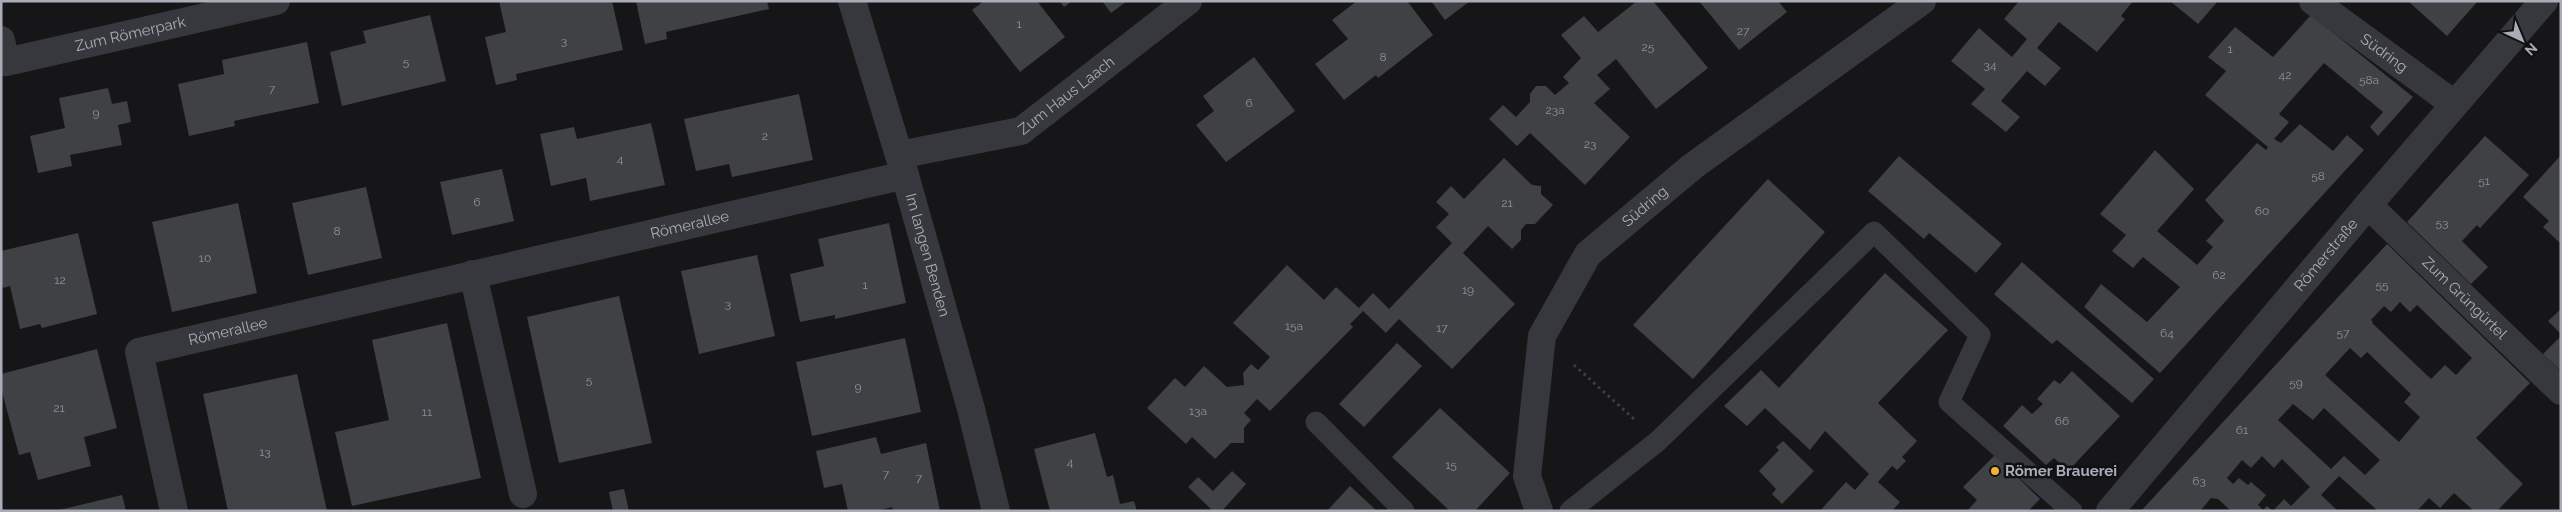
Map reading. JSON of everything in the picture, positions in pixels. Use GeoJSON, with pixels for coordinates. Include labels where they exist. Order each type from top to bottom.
{"type":"FeatureCollection","features":[{"type":"Feature","properties":{"kind":"street","name":"Zum Römerpark"},"geometry":{"type":"LineString","coordinates":[[1,40],[6,62],[276,1]]}},
{"type":"Feature","properties":{"kind":"street","name":"Im langen Benden"},"geometry":{"type":"LineString","coordinates":[[852,1],[902,165],[971,409],[996,511]]}},
{"type":"Feature","properties":{"kind":"street","name":"Zum Haus Laach"},"geometry":{"type":"LineString","coordinates":[[902,165],[1021,131],[1188,1]]}},
{"type":"Feature","properties":{"kind":"street","name":"Südring"},"geometry":{"type":"LineString","coordinates":[[1539,511],[1527,476],[1542,336],[1588,254],[1693,166],[1922,1]]}},
{"type":"Feature","properties":{"kind":"street","name":"Südring"},"geometry":{"type":"LineString","coordinates":[[2313,1],[2454,104]]}},
{"type":"Feature","properties":{"kind":"street","name":"Römerstraße"},"geometry":{"type":"LineString","coordinates":[[2110,511],[2368,205],[2544,1]]}},
{"type":"Feature","properties":{"kind":"street","name":"Römerallee"},"geometry":{"type":"LineString","coordinates":[[174,511],[139,352],[473,274],[902,165]]}},
{"type":"Feature","properties":{"kind":"street","name":"Zum Grüngürtel"},"geometry":{"type":"LineString","coordinates":[[2368,205],[2561,391]]}},
{"type":"Feature","properties":{"kind":"street"},"geometry":{"type":"LineString","coordinates":[[473,274],[523,494]]}},
{"type":"Feature","properties":{"kind":"lane"},"geometry":{"type":"LineString","coordinates":[[1570,511],[1658,441],[1874,232],[1980,335],[1949,402],[2072,511]]}},
{"type":"Feature","properties":{"kind":"lane"},"geometry":{"type":"LineString","coordinates":[[1316,422],[1404,511]]}},
{"type":"Feature","properties":{"kind":"path"},"geometry":{"type":"LineString","coordinates":[[1542,336],[1658,441]]}},
{"type":"Feature","properties":{"kind":"building"},"geometry":{"type":"Polygon","coordinates":[[[499,1],[612,1],[623,50],[516,74],[517,80],[496,85],[485,37],[506,32],[499,1]]]}},
{"type":"Feature","properties":{"kind":"building"},"geometry":{"type":"Polygon","coordinates":[[[636,1],[767,1],[769,9],[666,32],[667,39],[645,44],[636,1]]]}},
{"type":"Feature","properties":{"kind":"building"},"geometry":{"type":"Polygon","coordinates":[[[984,1],[1037,1],[1065,37],[1020,72],[972,10],[984,1]]]}},
{"type":"Feature","properties":{"kind":"building"},"geometry":{"type":"Polygon","coordinates":[[[1060,1],[1072,1],[1064,7],[1060,1]]]}},
{"type":"Feature","properties":{"kind":"building"},"geometry":{"type":"Polygon","coordinates":[[[1102,1],[1127,1],[1111,13],[1102,1]]]}},
{"type":"Feature","properties":{"kind":"building"},"geometry":{"type":"Polygon","coordinates":[[[1357,1],[1407,1],[1433,35],[1378,78],[1376,75],[1344,100],[1315,64],[1348,39],[1332,20],[1357,1]]]}},
{"type":"Feature","properties":{"kind":"building"},"geometry":{"type":"Polygon","coordinates":[[[1431,1],[1470,1],[1445,20],[1431,1]]]}},
{"type":"Feature","properties":{"kind":"building"},"geometry":{"type":"Polygon","coordinates":[[[1637,1],[1653,1],[1708,68],[1656,109],[1616,59],[1597,75],[1610,89],[1594,103],[1630,137],[1585,185],[1530,133],[1517,146],[1489,119],[1503,105],[1516,117],[1530,102],[1530,94],[1536,86],[1546,86],[1555,95],[1569,83],[1563,77],[1581,58],[1561,35],[1584,16],[1598,32],[1637,1]]]}},
{"type":"Feature","properties":{"kind":"building"},"geometry":{"type":"Polygon","coordinates":[[[1699,1],[1778,1],[1787,12],[1739,50],[1699,1]]]}},
{"type":"Feature","properties":{"kind":"building"},"geometry":{"type":"Polygon","coordinates":[[[2019,1],[2133,1],[2121,16],[2125,19],[2097,52],[2059,22],[2037,48],[2061,68],[2045,86],[2027,71],[2001,101],[2020,117],[2006,132],[1971,104],[1985,89],[1951,61],[1979,28],[2012,57],[2027,39],[2004,19],[2019,1]]]}},
{"type":"Feature","properties":{"kind":"building"},"geometry":{"type":"Polygon","coordinates":[[[2170,1],[2218,1],[2198,24],[2170,1]]]}},
{"type":"Feature","properties":{"kind":"building"},"geometry":{"type":"Polygon","coordinates":[[[2408,1],[2478,1],[2447,36],[2408,1]]]}},
{"type":"Feature","properties":{"kind":"building"},"geometry":{"type":"Polygon","coordinates":[[[430,15],[446,81],[342,106],[330,52],[366,43],[363,31],[430,15]]]}},
{"type":"Feature","properties":{"kind":"building"},"geometry":{"type":"Polygon","coordinates":[[[2311,15],[2413,97],[2378,136],[2370,127],[2383,112],[2324,63],[2279,114],[2289,122],[2274,139],[2281,143],[2300,124],[2333,151],[2347,135],[2364,150],[2160,373],[2084,307],[2101,284],[2147,322],[2180,287],[2143,257],[2133,268],[2112,251],[2126,235],[2100,214],[2155,150],[2194,189],[2157,231],[2197,265],[2213,247],[2206,241],[2224,221],[2205,200],[2257,143],[2266,150],[2268,147],[2205,95],[2226,71],[2208,57],[2235,27],[2273,57],[2311,15]]]}},
{"type":"Feature","properties":{"kind":"building"},"geometry":{"type":"Polygon","coordinates":[[[307,42],[319,103],[234,121],[235,126],[189,136],[178,84],[224,74],[222,60],[307,42]]]}},
{"type":"Feature","properties":{"kind":"building"},"geometry":{"type":"Polygon","coordinates":[[[1254,57],[1295,111],[1226,162],[1196,125],[1214,111],[1203,96],[1254,57]]]}},
{"type":"Feature","properties":{"kind":"building"},"geometry":{"type":"Polygon","coordinates":[[[108,88],[112,104],[127,101],[131,122],[118,125],[122,145],[70,155],[72,166],[38,173],[30,136],[65,128],[59,98],[108,88]]]}},
{"type":"Feature","properties":{"kind":"building"},"geometry":{"type":"Polygon","coordinates":[[[799,94],[813,160],[732,177],[729,164],[696,171],[684,119],[799,94]]]}},
{"type":"Feature","properties":{"kind":"building"},"geometry":{"type":"Polygon","coordinates":[[[651,123],[665,185],[590,201],[586,178],[551,186],[540,134],[574,127],[577,139],[651,123]]]}},
{"type":"Feature","properties":{"kind":"building"},"geometry":{"type":"Polygon","coordinates":[[[2485,136],[2529,175],[2480,228],[2477,225],[2462,241],[2488,267],[2471,284],[2407,222],[2485,136]]]}},
{"type":"Feature","properties":{"kind":"building"},"geometry":{"type":"Polygon","coordinates":[[[2561,155],[2561,244],[2543,227],[2549,221],[2523,197],[2561,155]]]}},
{"type":"Feature","properties":{"kind":"building"},"geometry":{"type":"Polygon","coordinates":[[[1899,156],[2002,244],[1976,273],[1929,233],[1924,239],[1868,191],[1899,156]]]}},
{"type":"Feature","properties":{"kind":"building"},"geometry":{"type":"Polygon","coordinates":[[[1504,158],[1532,185],[1541,186],[1541,194],[1553,205],[1535,224],[1526,224],[1521,230],[1521,240],[1512,249],[1488,226],[1463,253],[1515,304],[1452,369],[1399,319],[1386,333],[1363,311],[1350,324],[1353,327],[1270,411],[1257,399],[1244,413],[1251,420],[1244,428],[1244,443],[1231,443],[1215,459],[1192,437],[1186,444],[1147,408],[1175,378],[1185,387],[1204,366],[1227,387],[1244,385],[1243,373],[1251,364],[1258,370],[1270,357],[1233,323],[1287,265],[1324,300],[1336,287],[1359,308],[1373,293],[1389,309],[1452,243],[1436,227],[1449,214],[1436,202],[1451,186],[1464,199],[1504,158]]]}},
{"type":"Feature","properties":{"kind":"building"},"geometry":{"type":"Polygon","coordinates":[[[502,169],[514,221],[452,235],[440,182],[502,169]]]}},
{"type":"Feature","properties":{"kind":"building"},"geometry":{"type":"Polygon","coordinates":[[[1768,179],[1825,232],[1693,379],[1633,325],[1768,179]]]}},
{"type":"Feature","properties":{"kind":"building"},"geometry":{"type":"Polygon","coordinates":[[[366,187],[382,258],[308,275],[292,203],[366,187]]]}},
{"type":"Feature","properties":{"kind":"building"},"geometry":{"type":"Polygon","coordinates":[[[238,203],[257,293],[172,312],[152,222],[238,203]]]}},
{"type":"Feature","properties":{"kind":"building"},"geometry":{"type":"Polygon","coordinates":[[[889,223],[906,303],[835,319],[835,315],[800,322],[790,274],[824,266],[818,239],[889,223]]]}},
{"type":"Feature","properties":{"kind":"building"},"geometry":{"type":"Polygon","coordinates":[[[78,233],[97,314],[42,328],[40,324],[20,329],[10,286],[3,288],[1,282],[1,251],[78,233]]]}},
{"type":"Feature","properties":{"kind":"building"},"geometry":{"type":"Polygon","coordinates":[[[2387,244],[2530,383],[2476,438],[2523,484],[2497,511],[2474,511],[2454,493],[2440,508],[2429,498],[2417,511],[2378,511],[2339,476],[2321,495],[2338,511],[2273,511],[2231,511],[2218,499],[2211,498],[2200,511],[2141,511],[2387,244]],[[2400,302],[2391,312],[2384,306],[2371,320],[2372,323],[2431,379],[2445,365],[2456,375],[2472,358],[2417,305],[2410,312],[2400,302]],[[2350,348],[2325,375],[2399,442],[2420,417],[2404,402],[2411,394],[2367,352],[2361,358],[2350,348]],[[2293,404],[2278,420],[2331,469],[2344,456],[2365,475],[2380,460],[2324,408],[2313,420],[2293,404]],[[2262,456],[2251,468],[2242,460],[2227,478],[2233,484],[2239,478],[2248,485],[2251,482],[2266,495],[2258,505],[2263,510],[2267,506],[2273,511],[2284,499],[2291,506],[2310,487],[2282,459],[2274,468],[2262,456]]]}},
{"type":"Feature","properties":{"kind":"building"},"geometry":{"type":"Polygon","coordinates":[[[757,255],[775,336],[699,354],[681,271],[757,255]]]}},
{"type":"Feature","properties":{"kind":"building"},"geometry":{"type":"Polygon","coordinates":[[[2022,262],[2154,379],[2132,403],[2057,340],[2052,344],[1994,294],[2022,262]]]}},
{"type":"Feature","properties":{"kind":"building"},"geometry":{"type":"Polygon","coordinates":[[[1885,273],[1948,330],[1878,403],[1917,441],[1902,457],[1906,461],[1897,470],[1892,466],[1878,482],[1900,502],[1892,511],[1820,511],[1846,482],[1855,490],[1869,474],[1825,431],[1810,450],[1765,408],[1747,426],[1724,406],[1761,370],[1779,388],[1885,273]]]}},
{"type":"Feature","properties":{"kind":"building"},"geometry":{"type":"Polygon","coordinates":[[[619,296],[652,443],[559,463],[527,317],[619,296]]]}},
{"type":"Feature","properties":{"kind":"building"},"geometry":{"type":"Polygon","coordinates":[[[2561,309],[2561,334],[2548,321],[2561,309]]]}},
{"type":"Feature","properties":{"kind":"building"},"geometry":{"type":"Polygon","coordinates":[[[447,323],[481,478],[352,506],[335,432],[389,420],[372,340],[447,323]]]}},
{"type":"Feature","properties":{"kind":"building"},"geometry":{"type":"Polygon","coordinates":[[[2561,336],[2561,371],[2543,354],[2561,336]]]}},
{"type":"Feature","properties":{"kind":"building"},"geometry":{"type":"Polygon","coordinates":[[[905,338],[921,412],[812,436],[796,362],[905,338]]]}},
{"type":"Feature","properties":{"kind":"building"},"geometry":{"type":"Polygon","coordinates":[[[1397,343],[1422,366],[1364,427],[1339,404],[1397,343]]]}},
{"type":"Feature","properties":{"kind":"building"},"geometry":{"type":"Polygon","coordinates":[[[97,349],[117,428],[84,437],[91,466],[38,480],[30,452],[19,455],[1,388],[1,374],[97,349]]]}},
{"type":"Feature","properties":{"kind":"building"},"geometry":{"type":"Polygon","coordinates":[[[2072,371],[2120,416],[2068,471],[2054,458],[2046,465],[2003,426],[2022,405],[2032,414],[2043,404],[2037,399],[2054,380],[2060,384],[2072,371]]]}},
{"type":"Feature","properties":{"kind":"building"},"geometry":{"type":"Polygon","coordinates":[[[297,374],[327,511],[228,511],[203,394],[297,374]]]}},
{"type":"Feature","properties":{"kind":"building"},"geometry":{"type":"Polygon","coordinates":[[[1440,408],[1510,473],[1475,511],[1450,511],[1392,457],[1440,408]]]}},
{"type":"Feature","properties":{"kind":"building"},"geometry":{"type":"Polygon","coordinates":[[[1095,433],[1107,477],[1113,475],[1120,504],[1134,501],[1137,511],[1050,511],[1034,449],[1095,433]]]}},
{"type":"Feature","properties":{"kind":"building"},"geometry":{"type":"Polygon","coordinates":[[[876,437],[881,454],[926,443],[940,511],[893,511],[892,507],[876,511],[848,511],[842,484],[824,488],[816,451],[876,437]]]}},
{"type":"Feature","properties":{"kind":"building"},"geometry":{"type":"Polygon","coordinates":[[[1783,441],[1814,471],[1782,504],[1772,494],[1776,489],[1759,471],[1779,450],[1776,447],[1783,441]]]}},
{"type":"Feature","properties":{"kind":"building","name":"Römer Brauerei"},"geometry":{"type":"Polygon","coordinates":[[[1995,455],[2040,499],[2028,511],[1967,511],[1977,500],[1963,487],[1995,455]]]}},
{"type":"Feature","properties":{"kind":"building"},"geometry":{"type":"Polygon","coordinates":[[[1232,471],[1246,484],[1222,511],[1213,511],[1188,487],[1198,477],[1213,491],[1232,471]]]}},
{"type":"Feature","properties":{"kind":"building"},"geometry":{"type":"Polygon","coordinates":[[[1350,486],[1377,511],[1327,511],[1350,486]]]}},
{"type":"Feature","properties":{"kind":"building"},"geometry":{"type":"Polygon","coordinates":[[[624,489],[629,511],[613,511],[609,492],[624,489]]]}},
{"type":"Feature","properties":{"kind":"building"},"geometry":{"type":"Polygon","coordinates":[[[122,495],[126,511],[59,511],[59,510],[122,495]]]}},
{"type":"Feature","properties":{"kind":"place","name":"Römer Brauerei"},"geometry":{"type":"Point","coordinates":[1995,471]}}]}
